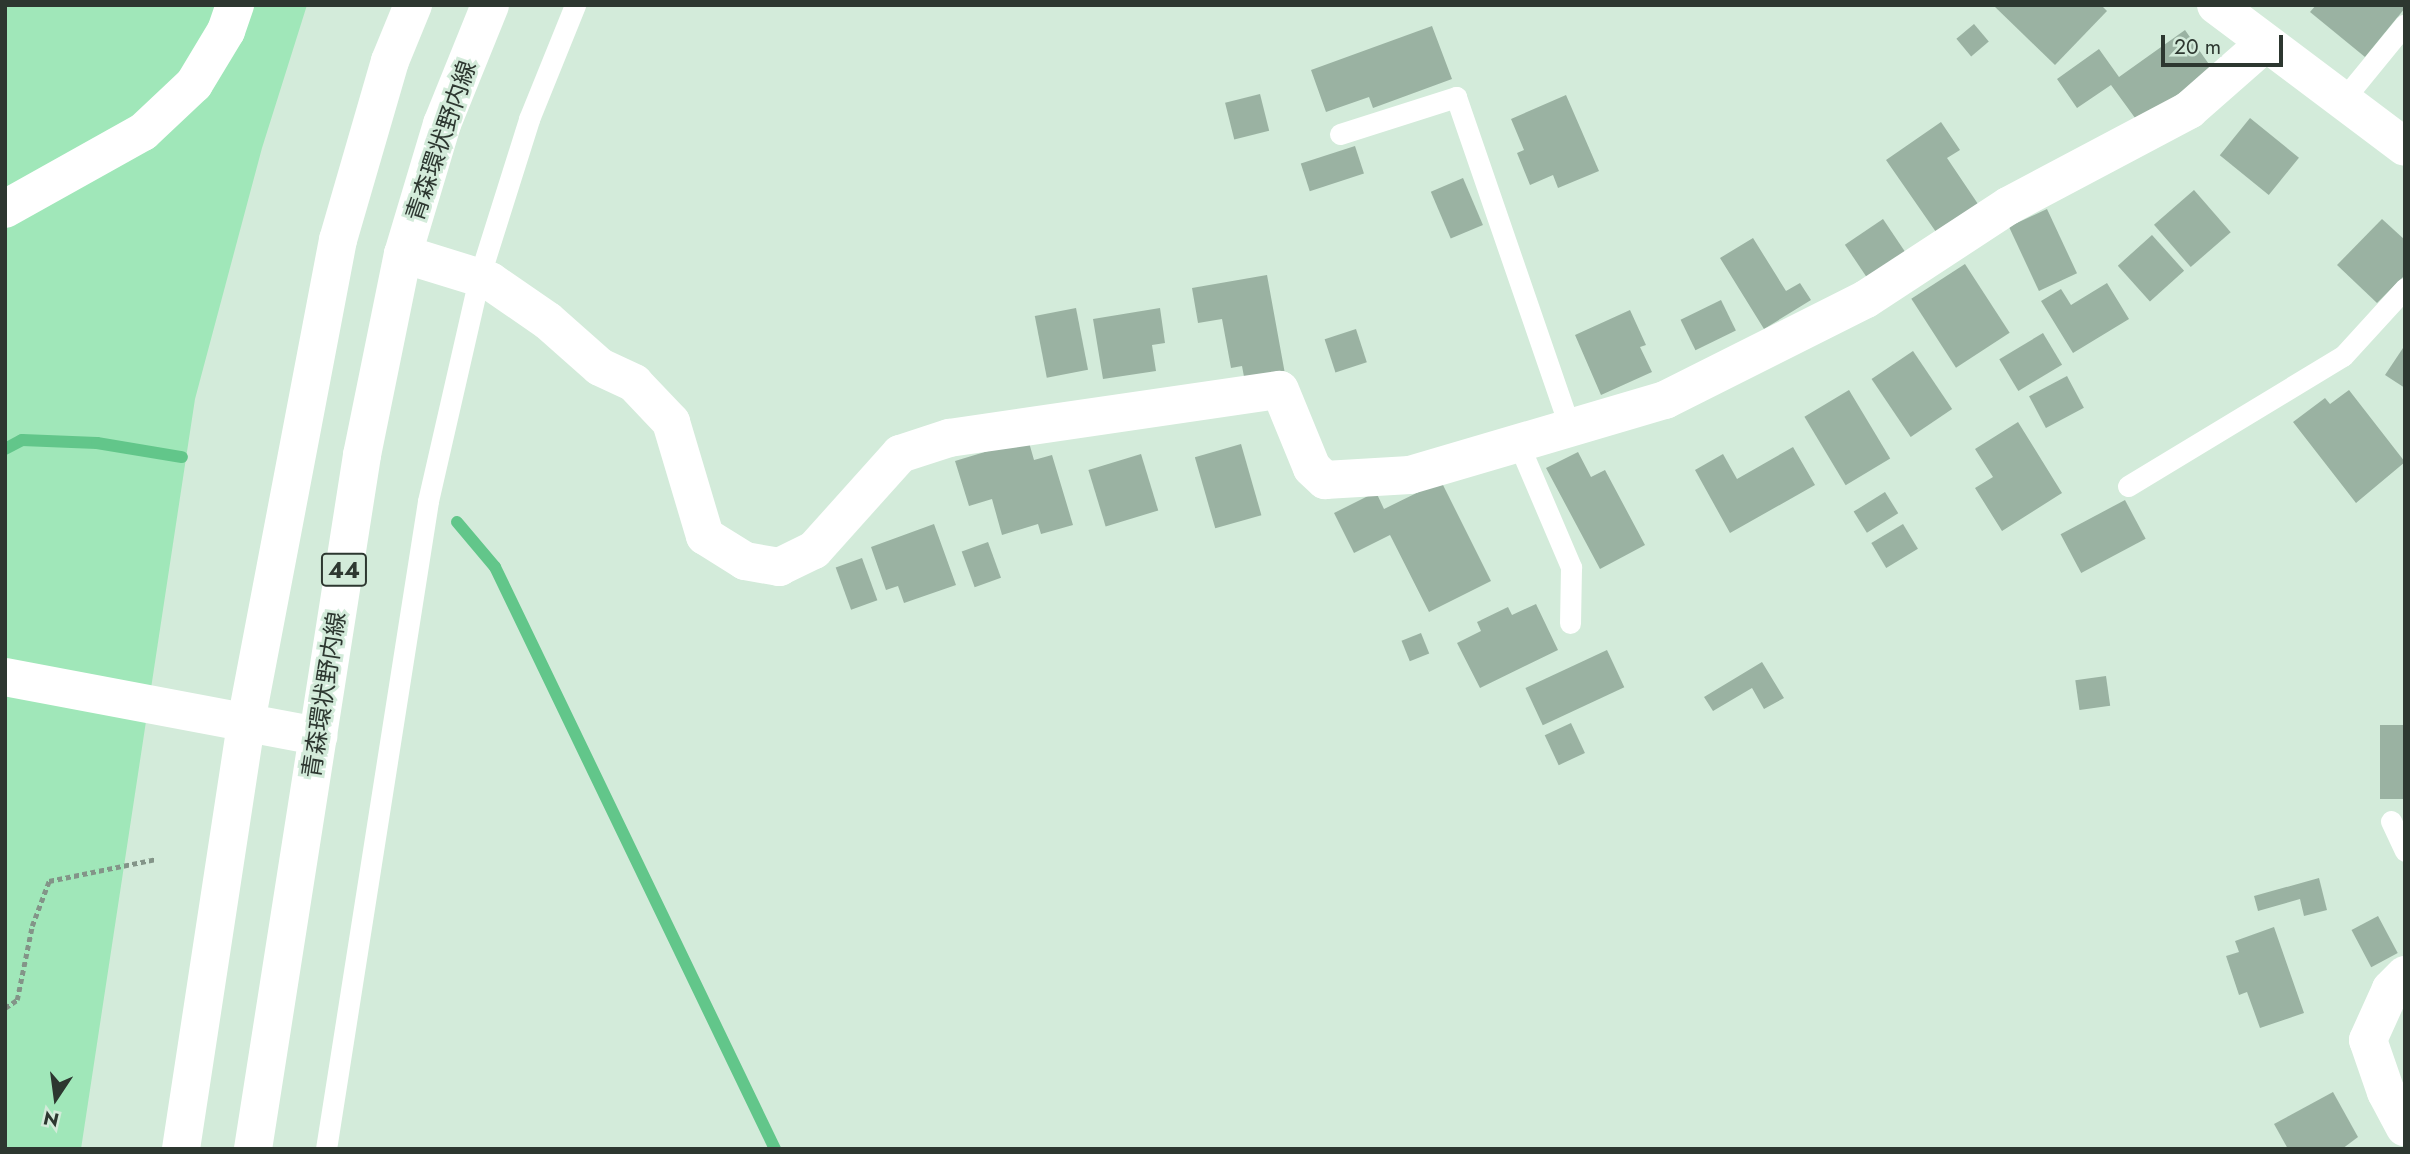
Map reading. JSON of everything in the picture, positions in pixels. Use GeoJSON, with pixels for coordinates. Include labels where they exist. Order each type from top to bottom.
{"type":"FeatureCollection","features":[{"type":"Feature","properties":{"kind":"street"},"geometry":{"type":"LineString","coordinates":[[5,209],[144,132],[194,84],[226,31],[234,5]]}},
{"type":"Feature","properties":{"kind":"street"},"geometry":{"type":"LineString","coordinates":[[181,1149],[246,722],[338,240],[390,61],[413,5]]}},
{"type":"Feature","properties":{"kind":"street","name":"青森環状野内線"},"geometry":{"type":"LineString","coordinates":[[253,1149],[362,455],[403,254],[442,124],[490,5]]}},
{"type":"Feature","properties":{"kind":"street"},"geometry":{"type":"LineString","coordinates":[[2216,5],[2264,44],[2405,147]]}},
{"type":"Feature","properties":{"kind":"street"},"geometry":{"type":"LineString","coordinates":[[403,254],[479,278],[548,321],[600,367],[634,383],[671,422],[705,536],[745,561],[779,567],[814,550],[900,454],[949,438],[1280,390],[1312,468],[1325,480],[1410,475],[1571,431],[1665,400],[1866,299],[2008,206],[2189,110],[2264,44]]}},
{"type":"Feature","properties":{"kind":"street"},"geometry":{"type":"LineString","coordinates":[[5,677],[317,736]]}},
{"type":"Feature","properties":{"kind":"street"},"geometry":{"type":"LineString","coordinates":[[2405,975],[2390,989],[2368,1040],[2386,1092],[2405,1128]]}},
{"type":"Feature","properties":{"kind":"lane"},"geometry":{"type":"LineString","coordinates":[[326,1149],[428,500],[479,278],[529,119],[575,5]]}},
{"type":"Feature","properties":{"kind":"lane"},"geometry":{"type":"LineString","coordinates":[[2342,101],[2405,24]]}},
{"type":"Feature","properties":{"kind":"lane"},"geometry":{"type":"LineString","coordinates":[[1340,134],[1456,97],[1571,431]]}},
{"type":"Feature","properties":{"kind":"lane"},"geometry":{"type":"LineString","coordinates":[[2127,486],[2343,356],[2405,288]]}},
{"type":"Feature","properties":{"kind":"lane"},"geometry":{"type":"LineString","coordinates":[[1519,445],[1571,567],[1570,623]]}},
{"type":"Feature","properties":{"kind":"lane"},"geometry":{"type":"LineString","coordinates":[[2391,821],[2405,851]]}},
{"type":"Feature","properties":{"kind":"path"},"geometry":{"type":"LineString","coordinates":[[5,1008],[17,1000],[32,926],[49,881],[156,859]]}},
{"type":"Feature","properties":{"kind":"green space"},"geometry":{"type":"Polygon","coordinates":[[[5,5],[307,5],[262,148],[195,399],[81,1149],[5,1149],[5,5]]]}},
{"type":"Feature","properties":{"kind":"building"},"geometry":{"type":"Polygon","coordinates":[[[1993,5],[2101,5],[2107,11],[2055,65],[1993,5]]]}},
{"type":"Feature","properties":{"kind":"building"},"geometry":{"type":"Polygon","coordinates":[[[2316,5],[2405,5],[2405,8],[2365,57],[2310,12],[2316,5]]]}},
{"type":"Feature","properties":{"kind":"building"},"geometry":{"type":"Polygon","coordinates":[[[1974,24],[1989,42],[1971,56],[1956,39],[1974,24]]]}},
{"type":"Feature","properties":{"kind":"building"},"geometry":{"type":"Polygon","coordinates":[[[1432,26],[1452,79],[1373,108],[1369,97],[1326,112],[1311,70],[1432,26]]]}},
{"type":"Feature","properties":{"kind":"building"},"geometry":{"type":"Polygon","coordinates":[[[2185,30],[2213,70],[2138,122],[2111,85],[2077,108],[2057,79],[2099,49],[2119,77],[2185,30]]]}},
{"type":"Feature","properties":{"kind":"building"},"geometry":{"type":"Polygon","coordinates":[[[1260,94],[1269,131],[1234,140],[1225,103],[1260,94]]]}},
{"type":"Feature","properties":{"kind":"building"},"geometry":{"type":"Polygon","coordinates":[[[1566,95],[1599,171],[1558,188],[1553,175],[1530,185],[1517,153],[1524,150],[1511,119],[1566,95]]]}},
{"type":"Feature","properties":{"kind":"building"},"geometry":{"type":"Polygon","coordinates":[[[2250,118],[2299,158],[2269,195],[2220,155],[2250,118]]]}},
{"type":"Feature","properties":{"kind":"building"},"geometry":{"type":"Polygon","coordinates":[[[1941,122],[1960,150],[1947,158],[1978,204],[1936,232],[1886,160],[1941,122]]]}},
{"type":"Feature","properties":{"kind":"building"},"geometry":{"type":"Polygon","coordinates":[[[1355,146],[1364,174],[1310,191],[1301,164],[1355,146]]]}},
{"type":"Feature","properties":{"kind":"building"},"geometry":{"type":"Polygon","coordinates":[[[1463,178],[1483,225],[1451,239],[1431,192],[1463,178]]]}},
{"type":"Feature","properties":{"kind":"building"},"geometry":{"type":"Polygon","coordinates":[[[2194,190],[2231,232],[2191,267],[2154,225],[2194,190]]]}},
{"type":"Feature","properties":{"kind":"building"},"geometry":{"type":"Polygon","coordinates":[[[2047,209],[2077,273],[2039,291],[2009,227],[2047,209]]]}},
{"type":"Feature","properties":{"kind":"building"},"geometry":{"type":"Polygon","coordinates":[[[1883,219],[1905,252],[1867,278],[1845,245],[1883,219]]]}},
{"type":"Feature","properties":{"kind":"building"},"geometry":{"type":"Polygon","coordinates":[[[2382,219],[2405,240],[2405,275],[2377,303],[2337,265],[2382,219]]]}},
{"type":"Feature","properties":{"kind":"building"},"geometry":{"type":"Polygon","coordinates":[[[2152,235],[2184,271],[2150,301],[2118,266],[2152,235]]]}},
{"type":"Feature","properties":{"kind":"building"},"geometry":{"type":"Polygon","coordinates":[[[1753,238],[1786,291],[1800,283],[1811,300],[1764,329],[1720,258],[1753,238]]]}},
{"type":"Feature","properties":{"kind":"building"},"geometry":{"type":"Polygon","coordinates":[[[1965,264],[2010,333],[1956,368],[1911,299],[1965,264]]]}},
{"type":"Feature","properties":{"kind":"building"},"geometry":{"type":"Polygon","coordinates":[[[1267,275],[1285,374],[1245,382],[1242,366],[1231,368],[1222,319],[1198,323],[1192,288],[1267,275]]]}},
{"type":"Feature","properties":{"kind":"building"},"geometry":{"type":"Polygon","coordinates":[[[2107,283],[2129,319],[2073,353],[2041,301],[2061,289],[2071,305],[2107,283]]]}},
{"type":"Feature","properties":{"kind":"building"},"geometry":{"type":"Polygon","coordinates":[[[1721,300],[1736,331],[1695,350],[1681,320],[1721,300]]]}},
{"type":"Feature","properties":{"kind":"building"},"geometry":{"type":"Polygon","coordinates":[[[1076,308],[1088,370],[1047,378],[1035,316],[1076,308]]]}},
{"type":"Feature","properties":{"kind":"building"},"geometry":{"type":"Polygon","coordinates":[[[1160,308],[1165,343],[1152,345],[1156,371],[1103,379],[1093,319],[1160,308]]]}},
{"type":"Feature","properties":{"kind":"building"},"geometry":{"type":"Polygon","coordinates":[[[1630,310],[1646,345],[1640,347],[1652,372],[1601,395],[1575,335],[1630,310]]]}},
{"type":"Feature","properties":{"kind":"building"},"geometry":{"type":"Polygon","coordinates":[[[1356,329],[1367,362],[1335,372],[1325,339],[1356,329]]]}},
{"type":"Feature","properties":{"kind":"building"},"geometry":{"type":"Polygon","coordinates":[[[2043,333],[2062,365],[2018,391],[1999,359],[2043,333]]]}},
{"type":"Feature","properties":{"kind":"building"},"geometry":{"type":"Polygon","coordinates":[[[2405,345],[2405,388],[2385,375],[2405,345]]]}},
{"type":"Feature","properties":{"kind":"building"},"geometry":{"type":"Polygon","coordinates":[[[1913,351],[1952,409],[1911,437],[1872,379],[1913,351]]]}},
{"type":"Feature","properties":{"kind":"building"},"geometry":{"type":"Polygon","coordinates":[[[2067,376],[2084,408],[2046,428],[2029,396],[2067,376]]]}},
{"type":"Feature","properties":{"kind":"building"},"geometry":{"type":"Polygon","coordinates":[[[1849,390],[1890,459],[1846,485],[1804,417],[1849,390]]]}},
{"type":"Feature","properties":{"kind":"building"},"geometry":{"type":"Polygon","coordinates":[[[2349,390],[2405,462],[2356,503],[2293,422],[2325,398],[2330,404],[2349,390]]]}},
{"type":"Feature","properties":{"kind":"building"},"geometry":{"type":"Polygon","coordinates":[[[2018,422],[2062,493],[2002,531],[1975,488],[1993,477],[1975,449],[2018,422]]]}},
{"type":"Feature","properties":{"kind":"building"},"geometry":{"type":"Polygon","coordinates":[[[1028,439],[1034,460],[1052,455],[1073,525],[1041,534],[1038,524],[1002,535],[992,499],[969,506],[955,461],[1028,439]]]}},
{"type":"Feature","properties":{"kind":"building"},"geometry":{"type":"Polygon","coordinates":[[[1241,444],[1261,515],[1215,528],[1195,457],[1241,444]]]}},
{"type":"Feature","properties":{"kind":"building"},"geometry":{"type":"Polygon","coordinates":[[[1793,447],[1815,485],[1730,533],[1695,470],[1723,454],[1737,479],[1793,447]]]}},
{"type":"Feature","properties":{"kind":"building"},"geometry":{"type":"Polygon","coordinates":[[[1578,452],[1591,477],[1605,470],[1645,545],[1600,569],[1546,468],[1578,452]]]}},
{"type":"Feature","properties":{"kind":"building"},"geometry":{"type":"Polygon","coordinates":[[[1141,454],[1158,510],[1106,527],[1088,470],[1141,454]]]}},
{"type":"Feature","properties":{"kind":"building"},"geometry":{"type":"Polygon","coordinates":[[[1441,481],[1491,581],[1429,612],[1390,535],[1354,553],[1334,513],[1376,492],[1384,509],[1441,481]]]}},
{"type":"Feature","properties":{"kind":"building"},"geometry":{"type":"Polygon","coordinates":[[[1885,492],[1898,513],[1867,533],[1854,512],[1885,492]]]}},
{"type":"Feature","properties":{"kind":"building"},"geometry":{"type":"Polygon","coordinates":[[[2125,500],[2146,539],[2081,573],[2061,534],[2125,500]]]}},
{"type":"Feature","properties":{"kind":"building"},"geometry":{"type":"Polygon","coordinates":[[[934,524],[956,585],[904,603],[898,586],[886,590],[871,547],[934,524]]]}},
{"type":"Feature","properties":{"kind":"building"},"geometry":{"type":"Polygon","coordinates":[[[1903,524],[1918,549],[1886,568],[1871,543],[1903,524]]]}},
{"type":"Feature","properties":{"kind":"building"},"geometry":{"type":"Polygon","coordinates":[[[988,542],[1001,578],[975,587],[962,552],[988,542]]]}},
{"type":"Feature","properties":{"kind":"building"},"geometry":{"type":"Polygon","coordinates":[[[862,558],[877,600],[851,610],[836,568],[862,558]]]}},
{"type":"Feature","properties":{"kind":"building"},"geometry":{"type":"Polygon","coordinates":[[[1536,604],[1558,650],[1480,688],[1457,643],[1481,631],[1477,622],[1508,607],[1512,615],[1536,604]]]}},
{"type":"Feature","properties":{"kind":"building"},"geometry":{"type":"Polygon","coordinates":[[[1421,633],[1429,653],[1410,661],[1402,641],[1421,633]]]}},
{"type":"Feature","properties":{"kind":"building"},"geometry":{"type":"Polygon","coordinates":[[[1607,650],[1624,687],[1543,725],[1525,688],[1607,650]]]}},
{"type":"Feature","properties":{"kind":"building"},"geometry":{"type":"Polygon","coordinates":[[[1762,662],[1784,698],[1764,709],[1752,688],[1713,711],[1704,697],[1762,662]]]}},
{"type":"Feature","properties":{"kind":"building"},"geometry":{"type":"Polygon","coordinates":[[[2106,676],[2110,706],[2079,710],[2075,680],[2106,676]]]}},
{"type":"Feature","properties":{"kind":"building"},"geometry":{"type":"Polygon","coordinates":[[[1571,723],[1585,753],[1559,765],[1545,735],[1571,723]]]}},
{"type":"Feature","properties":{"kind":"building"},"geometry":{"type":"Polygon","coordinates":[[[2380,725],[2405,725],[2405,799],[2380,799],[2380,725]]]}},
{"type":"Feature","properties":{"kind":"building"},"geometry":{"type":"Polygon","coordinates":[[[2319,878],[2327,910],[2304,916],[2300,899],[2258,911],[2254,896],[2319,878]]]}},
{"type":"Feature","properties":{"kind":"building"},"geometry":{"type":"Polygon","coordinates":[[[2378,916],[2398,953],[2371,967],[2352,930],[2378,916]]]}},
{"type":"Feature","properties":{"kind":"building"},"geometry":{"type":"Polygon","coordinates":[[[2274,927],[2304,1013],[2260,1028],[2247,992],[2239,995],[2226,956],[2239,952],[2235,941],[2274,927]]]}},
{"type":"Feature","properties":{"kind":"building"},"geometry":{"type":"Polygon","coordinates":[[[2333,1092],[2358,1137],[2342,1149],[2288,1149],[2274,1124],[2333,1092]]]}},
{"type":"Feature","properties":{"kind":"waterway"},"geometry":{"type":"LineString","coordinates":[[5,449],[22,440],[97,443],[182,457]]}},
{"type":"Feature","properties":{"kind":"waterway"},"geometry":{"type":"LineString","coordinates":[[457,522],[495,567],[775,1149]]}}]}
